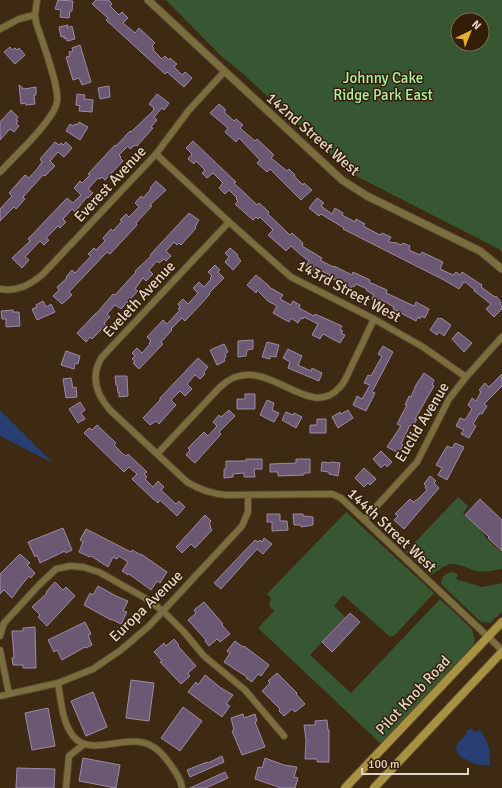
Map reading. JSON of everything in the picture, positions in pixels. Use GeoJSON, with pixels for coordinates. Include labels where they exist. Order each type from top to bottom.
{"type":"FeatureCollection","features":[{"type":"Feature","properties":{"kind":"main road","name":"Pilot Knob Road"},"geometry":{"type":"LineString","coordinates":[[345,788],[502,622]]}},
{"type":"Feature","properties":{"kind":"main road"},"geometry":{"type":"LineString","coordinates":[[374,788],[502,651]]}},
{"type":"Feature","properties":{"kind":"street"},"geometry":{"type":"LineString","coordinates":[[0,172],[45,124],[54,112],[57,101],[56,87],[35,15],[37,0]]}},
{"type":"Feature","properties":{"kind":"street","name":"142nd Street West"},"geometry":{"type":"LineString","coordinates":[[148,0],[342,180],[367,196],[480,251],[502,269]]}},
{"type":"Feature","properties":{"kind":"street"},"geometry":{"type":"LineString","coordinates":[[0,29],[19,20],[35,15]]}},
{"type":"Feature","properties":{"kind":"street","name":"Everest Avenue"},"geometry":{"type":"LineString","coordinates":[[0,289],[11,290],[24,287],[43,274],[156,154],[189,110],[224,72]]}},
{"type":"Feature","properties":{"kind":"street","name":"143rd Street West"},"geometry":{"type":"LineString","coordinates":[[156,154],[291,277],[374,319],[424,347],[466,377]]}},
{"type":"Feature","properties":{"kind":"street","name":"Eveleth Avenue"},"geometry":{"type":"LineString","coordinates":[[105,404],[98,392],[95,381],[97,367],[102,357],[229,222]]}},
{"type":"Feature","properties":{"kind":"street"},"geometry":{"type":"LineString","coordinates":[[158,453],[220,387],[226,382],[240,376],[251,374],[263,376],[313,398],[324,398],[335,392],[343,383],[374,319]]}},
{"type":"Feature","properties":{"kind":"street","name":"Euclid Avenue"},"geometry":{"type":"LineString","coordinates":[[364,520],[416,462],[449,399],[466,377],[502,337]]}},
{"type":"Feature","properties":{"kind":"street","name":"144th Street West"},"geometry":{"type":"LineString","coordinates":[[105,404],[187,482],[201,490],[216,494],[248,495],[332,494],[341,498],[502,651]]}},
{"type":"Feature","properties":{"kind":"street","name":"Europa Avenue"},"geometry":{"type":"LineString","coordinates":[[0,696],[58,683],[92,669],[121,650],[138,636],[163,611],[242,526],[248,512],[248,495]]}},
{"type":"Feature","properties":{"kind":"street"},"geometry":{"type":"LineString","coordinates":[[0,636],[4,623],[39,585],[56,570],[70,566],[83,567],[99,572],[145,598],[163,611],[184,632],[204,656],[245,690],[284,736]]}},
{"type":"Feature","properties":{"kind":"street"},"geometry":{"type":"LineString","coordinates":[[0,650],[9,694]]}},
{"type":"Feature","properties":{"kind":"street"},"geometry":{"type":"LineString","coordinates":[[58,683],[66,724],[73,737],[83,745],[100,746],[134,741],[149,744],[166,758],[181,781],[182,788]]}},
{"type":"Feature","properties":{"kind":"street"},"geometry":{"type":"LineString","coordinates":[[66,788],[69,756],[83,745]]}},
{"type":"Feature","properties":{"kind":"green space","name":"Johnny Cake Ridge Park East"},"geometry":{"type":"Polygon","coordinates":[[[166,0],[502,0],[502,253],[499,249],[352,174],[240,71],[221,56],[166,0]]]}},
{"type":"Feature","properties":{"kind":"green space"},"geometry":{"type":"Polygon","coordinates":[[[458,497],[468,506],[463,514],[473,522],[489,541],[502,552],[502,569],[480,572],[460,565],[450,564],[431,575],[406,552],[458,497]]]}},
{"type":"Feature","properties":{"kind":"green space"},"geometry":{"type":"Polygon","coordinates":[[[346,512],[434,593],[395,635],[390,637],[343,595],[334,606],[345,617],[310,655],[351,693],[440,599],[472,629],[475,640],[473,646],[381,744],[258,628],[274,611],[269,606],[271,598],[267,594],[346,512]]]}},
{"type":"Feature","properties":{"kind":"green space"},"geometry":{"type":"Polygon","coordinates":[[[452,572],[458,574],[456,579],[482,587],[502,583],[502,612],[490,623],[481,622],[441,584],[444,576],[452,572]]]}},
{"type":"Feature","properties":{"kind":"water"},"geometry":{"type":"Polygon","coordinates":[[[0,410],[53,463],[0,436],[0,410]]]}},
{"type":"Feature","properties":{"kind":"water"},"geometry":{"type":"Polygon","coordinates":[[[472,728],[474,732],[480,730],[488,743],[490,766],[474,764],[460,756],[457,752],[457,745],[467,731],[472,728]]]}},
{"type":"Feature","properties":{"kind":"building"},"geometry":{"type":"Polygon","coordinates":[[[58,0],[73,1],[72,11],[70,11],[69,18],[60,17],[61,10],[55,9],[58,0]]]}},
{"type":"Feature","properties":{"kind":"building"},"geometry":{"type":"Polygon","coordinates":[[[96,0],[109,0],[112,4],[110,6],[119,15],[122,12],[128,18],[123,23],[135,33],[139,28],[155,43],[152,46],[154,48],[153,50],[162,59],[165,56],[169,60],[170,58],[177,64],[174,67],[182,75],[185,72],[192,78],[184,87],[167,72],[165,74],[106,20],[108,18],[92,4],[96,0]]]}},
{"type":"Feature","properties":{"kind":"building"},"geometry":{"type":"Polygon","coordinates":[[[68,25],[67,28],[72,26],[75,39],[67,41],[67,38],[64,39],[64,36],[61,37],[59,27],[68,25]]]}},
{"type":"Feature","properties":{"kind":"building"},"geometry":{"type":"Polygon","coordinates":[[[80,45],[91,82],[82,85],[79,78],[73,80],[66,57],[70,56],[69,52],[73,51],[72,48],[80,45]]]}},
{"type":"Feature","properties":{"kind":"building"},"geometry":{"type":"Polygon","coordinates":[[[10,47],[12,50],[15,48],[17,50],[19,48],[25,55],[15,64],[4,52],[10,47]]]}},
{"type":"Feature","properties":{"kind":"building"},"geometry":{"type":"Polygon","coordinates":[[[19,85],[24,89],[36,87],[36,95],[34,95],[35,104],[21,104],[19,85]]]}},
{"type":"Feature","properties":{"kind":"building"},"geometry":{"type":"Polygon","coordinates":[[[109,86],[110,97],[100,99],[98,88],[109,86]]]}},
{"type":"Feature","properties":{"kind":"building"},"geometry":{"type":"Polygon","coordinates":[[[77,94],[85,95],[84,99],[93,100],[92,112],[79,111],[80,106],[76,105],[77,94]]]}},
{"type":"Feature","properties":{"kind":"building"},"geometry":{"type":"Polygon","coordinates":[[[157,94],[169,103],[164,110],[162,108],[154,117],[157,120],[151,127],[153,128],[137,146],[135,145],[130,149],[128,146],[119,155],[123,161],[105,180],[102,177],[100,179],[98,178],[89,188],[89,190],[93,193],[88,198],[87,197],[75,212],[72,209],[63,219],[66,222],[60,228],[58,226],[46,238],[49,240],[44,245],[40,241],[25,257],[29,260],[22,268],[12,258],[30,241],[28,239],[67,198],[73,203],[81,195],[74,188],[80,181],[82,183],[90,175],[88,174],[115,145],[116,146],[130,131],[131,132],[154,110],[154,108],[149,104],[157,94]]]}},
{"type":"Feature","properties":{"kind":"building"},"geometry":{"type":"Polygon","coordinates":[[[219,104],[226,110],[224,112],[234,121],[236,119],[243,125],[240,128],[255,141],[257,139],[274,155],[271,158],[287,171],[289,169],[303,185],[304,183],[312,190],[301,200],[270,169],[267,172],[257,163],[260,160],[239,138],[236,142],[225,132],[228,128],[210,113],[219,104]]]}},
{"type":"Feature","properties":{"kind":"building"},"geometry":{"type":"Polygon","coordinates":[[[11,110],[18,117],[16,120],[18,121],[16,123],[19,126],[14,132],[10,129],[0,140],[0,122],[11,110]]]}},
{"type":"Feature","properties":{"kind":"building"},"geometry":{"type":"Polygon","coordinates":[[[79,122],[88,127],[80,140],[66,131],[70,124],[73,126],[75,124],[77,125],[79,122]]]}},
{"type":"Feature","properties":{"kind":"building"},"geometry":{"type":"Polygon","coordinates":[[[193,141],[236,182],[234,183],[257,205],[259,203],[269,212],[268,214],[290,235],[292,233],[303,243],[302,246],[322,258],[320,260],[352,275],[353,272],[370,280],[369,282],[387,290],[386,293],[414,306],[416,302],[429,309],[425,318],[421,316],[420,319],[418,317],[416,321],[393,309],[394,307],[382,300],[381,303],[372,299],[374,295],[366,290],[367,289],[356,284],[351,288],[329,277],[330,275],[316,268],[314,271],[306,266],[309,261],[291,246],[286,251],[268,235],[273,230],[260,217],[258,219],[256,217],[253,220],[235,204],[238,201],[236,199],[237,198],[229,190],[225,194],[219,188],[223,183],[213,173],[207,178],[202,173],[205,170],[196,161],[194,164],[188,159],[192,154],[186,148],[193,141]]]}},
{"type":"Feature","properties":{"kind":"building"},"geometry":{"type":"Polygon","coordinates":[[[55,142],[59,145],[61,143],[63,145],[66,142],[72,148],[64,157],[58,152],[50,161],[55,166],[45,176],[43,175],[23,197],[25,199],[16,209],[14,207],[0,221],[0,209],[12,196],[9,193],[25,175],[29,178],[42,162],[40,159],[55,142]]]}},
{"type":"Feature","properties":{"kind":"building"},"geometry":{"type":"Polygon","coordinates":[[[156,181],[166,190],[150,205],[152,206],[136,223],[137,225],[110,254],[107,252],[69,292],[72,295],[62,304],[53,296],[59,290],[57,287],[67,278],[66,277],[72,270],[75,273],[91,256],[88,254],[94,248],[96,250],[105,241],[103,238],[111,229],[113,231],[126,214],[129,217],[139,207],[135,203],[141,196],[143,198],[156,181]]]}},
{"type":"Feature","properties":{"kind":"building"},"geometry":{"type":"Polygon","coordinates":[[[317,198],[324,203],[321,206],[332,214],[335,208],[343,213],[342,215],[355,222],[356,219],[365,224],[363,226],[380,235],[382,233],[391,237],[388,242],[401,245],[403,243],[410,246],[409,250],[420,255],[422,252],[443,262],[440,269],[453,275],[456,272],[460,275],[462,272],[482,285],[481,287],[495,297],[496,296],[501,302],[500,304],[502,309],[494,317],[486,309],[491,304],[465,282],[459,289],[343,229],[344,228],[321,214],[319,216],[309,208],[317,198]]]}},
{"type":"Feature","properties":{"kind":"building"},"geometry":{"type":"Polygon","coordinates":[[[189,213],[199,220],[195,227],[196,228],[181,245],[179,243],[177,245],[174,242],[166,251],[171,256],[166,261],[164,259],[159,263],[157,261],[149,270],[153,274],[146,281],[143,278],[135,289],[138,291],[121,309],[115,305],[107,314],[110,317],[104,323],[106,325],[92,339],[90,337],[86,342],[77,333],[113,294],[115,295],[136,272],[135,271],[151,256],[150,255],[189,213]]]}},
{"type":"Feature","properties":{"kind":"building"},"geometry":{"type":"Polygon","coordinates":[[[230,248],[238,255],[237,256],[241,261],[233,270],[225,262],[229,257],[225,253],[230,248]]]}},
{"type":"Feature","properties":{"kind":"building"},"geometry":{"type":"Polygon","coordinates":[[[215,265],[220,270],[218,272],[224,278],[185,321],[182,318],[171,329],[172,330],[161,342],[163,344],[139,369],[133,363],[135,361],[132,359],[135,356],[132,353],[137,348],[142,353],[151,341],[147,337],[163,320],[167,324],[180,310],[178,309],[180,307],[178,304],[183,299],[188,304],[198,293],[193,288],[199,282],[204,287],[212,276],[208,272],[215,265]]]}},
{"type":"Feature","properties":{"kind":"building"},"geometry":{"type":"Polygon","coordinates":[[[256,275],[269,287],[283,295],[280,299],[291,305],[293,301],[300,305],[299,308],[314,316],[315,314],[342,326],[340,330],[343,331],[341,333],[345,335],[340,343],[323,334],[320,339],[312,335],[318,324],[304,317],[303,319],[301,318],[298,323],[291,318],[289,322],[273,313],[277,306],[268,301],[257,290],[256,293],[247,285],[256,275]]]}},
{"type":"Feature","properties":{"kind":"building"},"geometry":{"type":"Polygon","coordinates":[[[43,301],[46,307],[51,304],[55,312],[37,320],[32,309],[37,307],[36,305],[43,301]]]}},
{"type":"Feature","properties":{"kind":"building"},"geometry":{"type":"Polygon","coordinates":[[[13,310],[13,312],[19,312],[20,326],[6,327],[6,319],[2,319],[1,311],[13,310]]]}},
{"type":"Feature","properties":{"kind":"building"},"geometry":{"type":"Polygon","coordinates":[[[438,318],[441,318],[451,325],[444,336],[439,332],[437,335],[430,330],[438,318]]]}},
{"type":"Feature","properties":{"kind":"building"},"geometry":{"type":"Polygon","coordinates":[[[458,332],[472,343],[464,352],[452,339],[458,332]]]}},
{"type":"Feature","properties":{"kind":"building"},"geometry":{"type":"Polygon","coordinates":[[[253,340],[253,349],[247,350],[246,356],[238,357],[238,341],[253,340]]]}},
{"type":"Feature","properties":{"kind":"building"},"geometry":{"type":"Polygon","coordinates":[[[267,342],[279,345],[276,357],[270,356],[270,359],[262,357],[267,342]]]}},
{"type":"Feature","properties":{"kind":"building"},"geometry":{"type":"Polygon","coordinates":[[[224,344],[228,352],[225,354],[225,361],[217,365],[210,350],[224,344]]]}},
{"type":"Feature","properties":{"kind":"building"},"geometry":{"type":"Polygon","coordinates":[[[383,346],[393,352],[372,392],[375,393],[366,411],[353,405],[357,396],[362,399],[370,385],[364,383],[368,375],[371,376],[382,356],[378,354],[383,346]]]}},
{"type":"Feature","properties":{"kind":"building"},"geometry":{"type":"Polygon","coordinates":[[[288,349],[302,356],[298,365],[311,371],[312,368],[322,373],[319,381],[288,368],[290,362],[283,358],[288,349]]]}},
{"type":"Feature","properties":{"kind":"building"},"geometry":{"type":"Polygon","coordinates":[[[66,351],[80,356],[78,364],[75,363],[74,369],[61,365],[66,351]]]}},
{"type":"Feature","properties":{"kind":"building"},"geometry":{"type":"Polygon","coordinates":[[[198,358],[208,367],[204,372],[205,374],[200,379],[195,375],[187,384],[192,389],[185,396],[180,391],[171,400],[176,405],[159,424],[156,421],[150,425],[143,418],[198,358]]]}},
{"type":"Feature","properties":{"kind":"building"},"geometry":{"type":"Polygon","coordinates":[[[424,373],[434,380],[432,385],[434,386],[415,419],[417,419],[413,426],[410,425],[401,444],[403,445],[399,453],[387,447],[401,426],[397,424],[407,405],[405,405],[409,396],[411,397],[416,385],[424,373]]]}},
{"type":"Feature","properties":{"kind":"building"},"geometry":{"type":"Polygon","coordinates":[[[502,374],[502,386],[484,404],[487,406],[482,414],[480,413],[473,424],[476,426],[469,438],[461,434],[464,430],[456,426],[460,418],[465,420],[472,409],[468,405],[472,398],[476,401],[481,392],[479,390],[485,383],[489,387],[502,374]]]}},
{"type":"Feature","properties":{"kind":"building"},"geometry":{"type":"Polygon","coordinates":[[[115,376],[127,376],[128,396],[119,397],[115,376]]]}},
{"type":"Feature","properties":{"kind":"building"},"geometry":{"type":"Polygon","coordinates":[[[71,378],[73,388],[76,387],[77,397],[66,398],[63,379],[71,378]]]}},
{"type":"Feature","properties":{"kind":"building"},"geometry":{"type":"Polygon","coordinates":[[[245,394],[255,394],[255,409],[237,409],[237,399],[245,399],[245,394]]]}},
{"type":"Feature","properties":{"kind":"building"},"geometry":{"type":"Polygon","coordinates":[[[267,400],[274,403],[272,410],[279,413],[274,422],[260,415],[267,400]]]}},
{"type":"Feature","properties":{"kind":"building"},"geometry":{"type":"Polygon","coordinates":[[[80,402],[85,410],[81,413],[85,419],[78,423],[69,409],[80,402]]]}},
{"type":"Feature","properties":{"kind":"building"},"geometry":{"type":"Polygon","coordinates":[[[229,410],[235,416],[219,432],[221,434],[195,463],[186,455],[190,450],[188,448],[204,432],[208,436],[217,426],[213,422],[219,415],[221,417],[229,410]]]}},
{"type":"Feature","properties":{"kind":"building"},"geometry":{"type":"Polygon","coordinates":[[[348,410],[353,418],[338,428],[332,417],[340,412],[341,414],[348,410]]]}},
{"type":"Feature","properties":{"kind":"building"},"geometry":{"type":"Polygon","coordinates":[[[286,412],[293,415],[294,413],[302,417],[296,428],[282,420],[286,412]]]}},
{"type":"Feature","properties":{"kind":"building"},"geometry":{"type":"Polygon","coordinates":[[[317,419],[326,419],[326,433],[310,433],[310,425],[317,425],[317,419]]]}},
{"type":"Feature","properties":{"kind":"building"},"geometry":{"type":"Polygon","coordinates":[[[97,425],[116,443],[114,445],[123,454],[126,456],[128,454],[147,472],[144,474],[147,477],[145,479],[153,487],[158,481],[164,487],[161,490],[176,504],[179,501],[185,507],[177,516],[160,500],[158,503],[132,479],[137,474],[129,467],[124,472],[84,433],[89,428],[92,430],[97,425]]]}},
{"type":"Feature","properties":{"kind":"building"},"geometry":{"type":"Polygon","coordinates":[[[455,443],[464,447],[447,480],[438,475],[442,468],[436,465],[447,446],[452,448],[455,443]]]}},
{"type":"Feature","properties":{"kind":"building"},"geometry":{"type":"Polygon","coordinates":[[[381,451],[392,462],[387,467],[385,464],[381,468],[373,459],[381,451]]]}},
{"type":"Feature","properties":{"kind":"building"},"geometry":{"type":"Polygon","coordinates":[[[246,459],[262,459],[262,469],[254,469],[255,477],[244,477],[244,473],[233,474],[233,477],[224,478],[226,461],[246,461],[246,459]]]}},
{"type":"Feature","properties":{"kind":"building"},"geometry":{"type":"Polygon","coordinates":[[[296,459],[310,459],[310,473],[304,473],[304,475],[278,476],[278,472],[270,472],[270,464],[296,463],[296,459]]]}},
{"type":"Feature","properties":{"kind":"building"},"geometry":{"type":"Polygon","coordinates":[[[322,462],[340,463],[338,476],[329,474],[329,472],[321,471],[322,462]]]}},
{"type":"Feature","properties":{"kind":"building"},"geometry":{"type":"Polygon","coordinates":[[[364,468],[376,479],[370,485],[368,483],[364,487],[355,478],[364,468]]]}},
{"type":"Feature","properties":{"kind":"building"},"geometry":{"type":"Polygon","coordinates":[[[430,476],[436,481],[434,483],[439,488],[404,529],[394,520],[398,516],[395,514],[410,499],[413,502],[427,490],[424,484],[430,476]]]}},
{"type":"Feature","properties":{"kind":"building"},"geometry":{"type":"Polygon","coordinates":[[[480,499],[502,520],[502,551],[465,515],[480,499]]]}},
{"type":"Feature","properties":{"kind":"building"},"geometry":{"type":"Polygon","coordinates":[[[267,514],[280,514],[280,521],[287,521],[288,530],[272,531],[272,522],[267,522],[267,514]]]}},
{"type":"Feature","properties":{"kind":"building"},"geometry":{"type":"Polygon","coordinates":[[[293,514],[303,514],[303,516],[313,517],[313,525],[301,527],[301,525],[294,525],[293,514]]]}},
{"type":"Feature","properties":{"kind":"building"},"geometry":{"type":"Polygon","coordinates":[[[205,515],[211,521],[209,524],[212,530],[195,548],[191,544],[182,553],[176,547],[205,515]]]}},
{"type":"Feature","properties":{"kind":"building"},"geometry":{"type":"Polygon","coordinates":[[[63,528],[72,550],[66,553],[65,551],[40,563],[37,555],[35,557],[28,542],[63,528]]]}},
{"type":"Feature","properties":{"kind":"building"},"geometry":{"type":"Polygon","coordinates":[[[86,529],[131,552],[132,550],[141,554],[167,572],[160,583],[157,581],[151,590],[129,574],[128,575],[122,571],[128,562],[119,556],[117,559],[113,557],[108,567],[91,556],[90,557],[79,552],[83,542],[80,540],[86,529]]]}},
{"type":"Feature","properties":{"kind":"building"},"geometry":{"type":"Polygon","coordinates":[[[264,538],[272,544],[263,554],[257,549],[221,589],[214,583],[255,540],[258,542],[260,540],[262,542],[264,538]]]}},
{"type":"Feature","properties":{"kind":"building"},"geometry":{"type":"Polygon","coordinates":[[[20,554],[30,563],[27,565],[35,573],[31,578],[29,576],[12,598],[4,590],[0,594],[0,574],[20,554]]]}},
{"type":"Feature","properties":{"kind":"building"},"geometry":{"type":"Polygon","coordinates":[[[55,582],[63,590],[66,587],[75,596],[47,626],[38,617],[40,615],[32,607],[47,593],[46,592],[55,582]]]}},
{"type":"Feature","properties":{"kind":"building"},"geometry":{"type":"Polygon","coordinates":[[[98,586],[128,601],[123,611],[127,612],[121,624],[84,605],[90,593],[93,595],[98,586]]]}},
{"type":"Feature","properties":{"kind":"building"},"geometry":{"type":"Polygon","coordinates":[[[204,602],[230,634],[220,642],[217,639],[209,646],[205,641],[206,640],[188,620],[196,613],[194,610],[204,602]]]}},
{"type":"Feature","properties":{"kind":"building"},"geometry":{"type":"Polygon","coordinates":[[[350,613],[360,622],[332,652],[322,642],[350,613]]]}},
{"type":"Feature","properties":{"kind":"building"},"geometry":{"type":"Polygon","coordinates":[[[85,622],[91,634],[88,635],[92,645],[86,648],[85,647],[62,660],[57,650],[54,652],[48,640],[85,622]]]}},
{"type":"Feature","properties":{"kind":"building"},"geometry":{"type":"Polygon","coordinates":[[[35,627],[36,668],[23,668],[23,665],[13,665],[12,658],[14,658],[12,631],[23,631],[23,628],[35,627]]]}},
{"type":"Feature","properties":{"kind":"building"},"geometry":{"type":"Polygon","coordinates":[[[174,639],[179,645],[178,646],[196,666],[188,673],[190,676],[181,684],[160,662],[162,661],[154,652],[164,643],[166,646],[174,639]]]}},
{"type":"Feature","properties":{"kind":"building"},"geometry":{"type":"Polygon","coordinates":[[[235,641],[269,665],[261,676],[258,674],[252,682],[224,662],[230,653],[227,651],[235,641]]]}},
{"type":"Feature","properties":{"kind":"building"},"geometry":{"type":"Polygon","coordinates":[[[277,673],[297,693],[296,694],[305,704],[295,712],[292,709],[284,716],[279,711],[280,709],[262,691],[270,683],[268,681],[277,673]]]}},
{"type":"Feature","properties":{"kind":"building"},"geometry":{"type":"Polygon","coordinates":[[[205,675],[221,688],[233,695],[226,704],[230,706],[222,717],[188,692],[196,682],[198,685],[205,675]]]}},
{"type":"Feature","properties":{"kind":"building"},"geometry":{"type":"Polygon","coordinates":[[[131,680],[154,683],[149,721],[126,718],[131,680]]]}},
{"type":"Feature","properties":{"kind":"building"},"geometry":{"type":"Polygon","coordinates":[[[93,692],[107,727],[86,736],[71,701],[93,692]]]}},
{"type":"Feature","properties":{"kind":"building"},"geometry":{"type":"Polygon","coordinates":[[[183,707],[202,721],[180,751],[161,738],[183,707]]]}},
{"type":"Feature","properties":{"kind":"building"},"geometry":{"type":"Polygon","coordinates":[[[48,708],[55,746],[32,750],[25,713],[48,708]]]}},
{"type":"Feature","properties":{"kind":"building"},"geometry":{"type":"Polygon","coordinates":[[[243,714],[244,718],[255,714],[257,721],[255,722],[265,747],[242,755],[232,731],[234,730],[231,718],[243,714]]]}},
{"type":"Feature","properties":{"kind":"building"},"geometry":{"type":"Polygon","coordinates":[[[327,720],[329,730],[329,762],[317,762],[317,759],[305,759],[306,740],[304,725],[315,725],[315,721],[327,720]]]}},
{"type":"Feature","properties":{"kind":"building"},"geometry":{"type":"Polygon","coordinates":[[[222,756],[224,762],[190,777],[187,770],[207,762],[208,763],[222,756]]]}},
{"type":"Feature","properties":{"kind":"building"},"geometry":{"type":"Polygon","coordinates":[[[83,758],[120,765],[116,788],[79,781],[83,758]]]}},
{"type":"Feature","properties":{"kind":"building"},"geometry":{"type":"Polygon","coordinates":[[[265,758],[284,765],[297,767],[294,777],[298,778],[295,788],[281,788],[255,779],[258,767],[262,768],[265,758]]]}},
{"type":"Feature","properties":{"kind":"building"},"geometry":{"type":"Polygon","coordinates":[[[17,768],[55,769],[54,788],[16,788],[17,768]]]}},
{"type":"Feature","properties":{"kind":"building"},"geometry":{"type":"Polygon","coordinates":[[[225,772],[228,778],[206,788],[190,788],[225,772]]]}}]}
